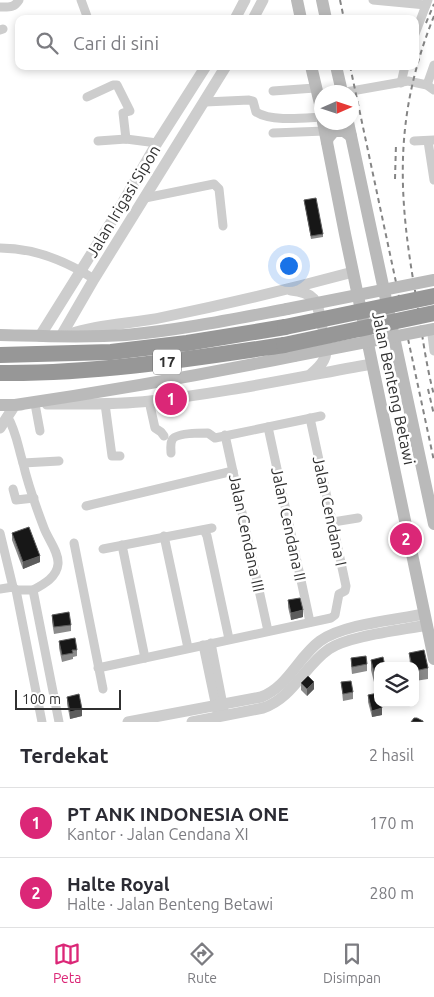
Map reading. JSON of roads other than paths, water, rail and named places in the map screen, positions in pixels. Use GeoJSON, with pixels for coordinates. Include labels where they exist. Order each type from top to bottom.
{"type":"FeatureCollection","features":[{"type":"Feature","properties":{"kind":"highway","name":"17"},"geometry":{"type":"LineString","coordinates":[[0,355],[111,352],[187,343],[285,327],[429,298]]}},
{"type":"Feature","properties":{"kind":"highway","name":"17"},"geometry":{"type":"LineString","coordinates":[[0,373],[48,373],[289,350],[434,314]]}},
{"type":"Feature","properties":{"kind":"main road"},"geometry":{"type":"LineString","coordinates":[[297,0],[300,15]]}},
{"type":"Feature","properties":{"kind":"main road"},"geometry":{"type":"LineString","coordinates":[[322,0],[325,15]]}},
{"type":"Feature","properties":{"kind":"main road"},"geometry":{"type":"LineString","coordinates":[[312,70],[315,85]]}},
{"type":"Feature","properties":{"kind":"main road"},"geometry":{"type":"LineString","coordinates":[[337,70],[340,85]]}},
{"type":"Feature","properties":{"kind":"main road","name":"Jalan Benteng Betawi"},"geometry":{"type":"LineString","coordinates":[[350,130],[434,524]]}},
{"type":"Feature","properties":{"kind":"main road"},"geometry":{"type":"LineString","coordinates":[[325,132],[328,138],[334,131],[344,131],[351,136]]}},
{"type":"Feature","properties":{"kind":"main road","name":"Jalan Benteng Betawi"},"geometry":{"type":"LineString","coordinates":[[325,132],[434,659]]}},
{"type":"Feature","properties":{"kind":"main road"},"geometry":{"type":"LineString","coordinates":[[0,335],[85,337],[136,334],[182,328],[287,309],[434,280]]}},
{"type":"Feature","properties":{"kind":"main road"},"geometry":{"type":"LineString","coordinates":[[8,407],[186,378],[289,350],[433,333]]}},
{"type":"Feature","properties":{"kind":"street"},"geometry":{"type":"LineString","coordinates":[[0,7],[15,6],[19,0]]}},
{"type":"Feature","properties":{"kind":"street"},"geometry":{"type":"LineString","coordinates":[[80,0],[86,15]]}},
{"type":"Feature","properties":{"kind":"street"},"geometry":{"type":"LineString","coordinates":[[237,15],[245,0]]}},
{"type":"Feature","properties":{"kind":"street"},"geometry":{"type":"LineString","coordinates":[[255,15],[263,0]]}},
{"type":"Feature","properties":{"kind":"street"},"geometry":{"type":"LineString","coordinates":[[372,0],[427,2],[419,23]]}},
{"type":"Feature","properties":{"kind":"street"},"geometry":{"type":"LineString","coordinates":[[359,90],[412,82],[430,88],[434,65]]}},
{"type":"Feature","properties":{"kind":"street","name":"Jalan Irigasi Sipon"},"geometry":{"type":"LineString","coordinates":[[61,336],[93,279],[145,198],[196,104],[205,70]]}},
{"type":"Feature","properties":{"kind":"street","name":"Jalan Irigasi Sipon"},"geometry":{"type":"LineString","coordinates":[[41,336],[158,143],[196,104],[223,70]]}},
{"type":"Feature","properties":{"kind":"street"},"geometry":{"type":"LineString","coordinates":[[401,83],[404,70]]}},
{"type":"Feature","properties":{"kind":"street"},"geometry":{"type":"LineString","coordinates":[[87,97],[117,85],[130,110],[123,113],[126,138]]}},
{"type":"Feature","properties":{"kind":"street"},"geometry":{"type":"LineString","coordinates":[[273,91],[314,88]]}},
{"type":"Feature","properties":{"kind":"street"},"geometry":{"type":"LineString","coordinates":[[196,104],[249,100],[254,101],[256,112],[260,114],[280,118],[314,117]]}},
{"type":"Feature","properties":{"kind":"street"},"geometry":{"type":"LineString","coordinates":[[274,133],[325,132]]}},
{"type":"Feature","properties":{"kind":"street"},"geometry":{"type":"LineString","coordinates":[[98,141],[126,138],[158,143]]}},
{"type":"Feature","properties":{"kind":"street"},"geometry":{"type":"LineString","coordinates":[[414,141],[431,141],[434,180]]}},
{"type":"Feature","properties":{"kind":"street"},"geometry":{"type":"LineString","coordinates":[[145,198],[214,184],[219,189],[224,226]]}},
{"type":"Feature","properties":{"kind":"street"},"geometry":{"type":"LineString","coordinates":[[0,248],[22,249],[60,260],[93,279]]}},
{"type":"Feature","properties":{"kind":"street"},"geometry":{"type":"LineString","coordinates":[[61,336],[84,329],[162,318],[287,290],[353,272]]}},
{"type":"Feature","properties":{"kind":"street"},"geometry":{"type":"LineString","coordinates":[[287,290],[303,292],[311,295],[316,300],[326,346],[326,356],[322,365],[309,376]]}},
{"type":"Feature","properties":{"kind":"street"},"geometry":{"type":"LineString","coordinates":[[429,298],[434,350]]}},
{"type":"Feature","properties":{"kind":"street"},"geometry":{"type":"LineString","coordinates":[[8,407],[35,404],[105,404],[149,401],[252,386],[372,364]]}},
{"type":"Feature","properties":{"kind":"street"},"geometry":{"type":"LineString","coordinates":[[149,401],[155,428],[164,436]]}},
{"type":"Feature","properties":{"kind":"street"},"geometry":{"type":"LineString","coordinates":[[35,404],[40,431]]}},
{"type":"Feature","properties":{"kind":"street"},"geometry":{"type":"LineString","coordinates":[[105,404],[112,456],[120,456]]}},
{"type":"Feature","properties":{"kind":"street"},"geometry":{"type":"LineString","coordinates":[[0,428],[8,407]]}},
{"type":"Feature","properties":{"kind":"street"},"geometry":{"type":"LineString","coordinates":[[0,589],[33,590],[47,583],[55,573],[58,564],[57,556],[45,530],[34,498],[8,407]]}},
{"type":"Feature","properties":{"kind":"street"},"geometry":{"type":"LineString","coordinates":[[170,453],[174,436],[200,432],[208,433],[215,438],[321,416]]}},
{"type":"Feature","properties":{"kind":"street","name":"Jalan Cendana I"},"geometry":{"type":"LineString","coordinates":[[310,418],[346,586],[344,591],[339,594],[335,615],[331,618],[310,622]]}},
{"type":"Feature","properties":{"kind":"street","name":"Jalan Cendana II"},"geometry":{"type":"LineString","coordinates":[[268,427],[310,622]]}},
{"type":"Feature","properties":{"kind":"street","name":"Jalan Cendana III"},"geometry":{"type":"LineString","coordinates":[[225,435],[268,631]]}},
{"type":"Feature","properties":{"kind":"street"},"geometry":{"type":"LineString","coordinates":[[23,463],[59,461]]}},
{"type":"Feature","properties":{"kind":"street"},"geometry":{"type":"LineString","coordinates":[[86,506],[233,471]]}},
{"type":"Feature","properties":{"kind":"street"},"geometry":{"type":"LineString","coordinates":[[14,489],[16,500],[34,498]]}},
{"type":"Feature","properties":{"kind":"street"},"geometry":{"type":"LineString","coordinates":[[333,522],[358,518]]}},
{"type":"Feature","properties":{"kind":"street"},"geometry":{"type":"LineString","coordinates":[[103,549],[208,529],[207,536],[229,639]]}},
{"type":"Feature","properties":{"kind":"street"},"geometry":{"type":"LineString","coordinates":[[0,533],[14,588],[42,722]]}},
{"type":"Feature","properties":{"kind":"street"},"geometry":{"type":"LineString","coordinates":[[164,536],[188,648]]}},
{"type":"Feature","properties":{"kind":"street"},"geometry":{"type":"LineString","coordinates":[[74,543],[74,558],[103,689]]}},
{"type":"Feature","properties":{"kind":"street"},"geometry":{"type":"LineString","coordinates":[[122,545],[145,658]]}},
{"type":"Feature","properties":{"kind":"street"},"geometry":{"type":"LineString","coordinates":[[33,590],[59,722]]}},
{"type":"Feature","properties":{"kind":"street"},"geometry":{"type":"LineString","coordinates":[[192,722],[262,702],[273,704],[283,698],[319,657],[330,648],[344,641],[425,620]]}},
{"type":"Feature","properties":{"kind":"street"},"geometry":{"type":"LineString","coordinates":[[98,668],[310,622]]}},
{"type":"Feature","properties":{"kind":"street"},"geometry":{"type":"LineString","coordinates":[[207,644],[220,713]]}},
{"type":"Feature","properties":{"kind":"street"},"geometry":{"type":"LineString","coordinates":[[128,722],[220,713]]}},
{"type":"Feature","properties":{"kind":"railway"},"geometry":{"type":"LineString","coordinates":[[340,0],[343,15]]}},
{"type":"Feature","properties":{"kind":"railway"},"geometry":{"type":"LineString","coordinates":[[426,23],[434,4]]}},
{"type":"Feature","properties":{"kind":"railway"},"geometry":{"type":"LineString","coordinates":[[419,60],[434,16]]}},
{"type":"Feature","properties":{"kind":"railway"},"geometry":{"type":"LineString","coordinates":[[351,70],[434,461]]}},
{"type":"Feature","properties":{"kind":"railway"},"geometry":{"type":"LineString","coordinates":[[416,70],[411,89],[406,124],[403,192],[411,264],[426,361],[434,395]]}},
{"type":"Feature","properties":{"kind":"railway"},"geometry":{"type":"LineString","coordinates":[[395,179],[396,144]]}},
{"type":"Feature","properties":{"kind":"railway"},"geometry":{"type":"LineString","coordinates":[[428,389],[434,415]]}},
{"type":"Feature","properties":{"kind":"place","name":"PT ANK INDONESIA ONE"},"geometry":{"type":"Point","coordinates":[171,399]}},
{"type":"Feature","properties":{"kind":"place","name":"Halte Royal"},"geometry":{"type":"Point","coordinates":[406,539]}}]}
